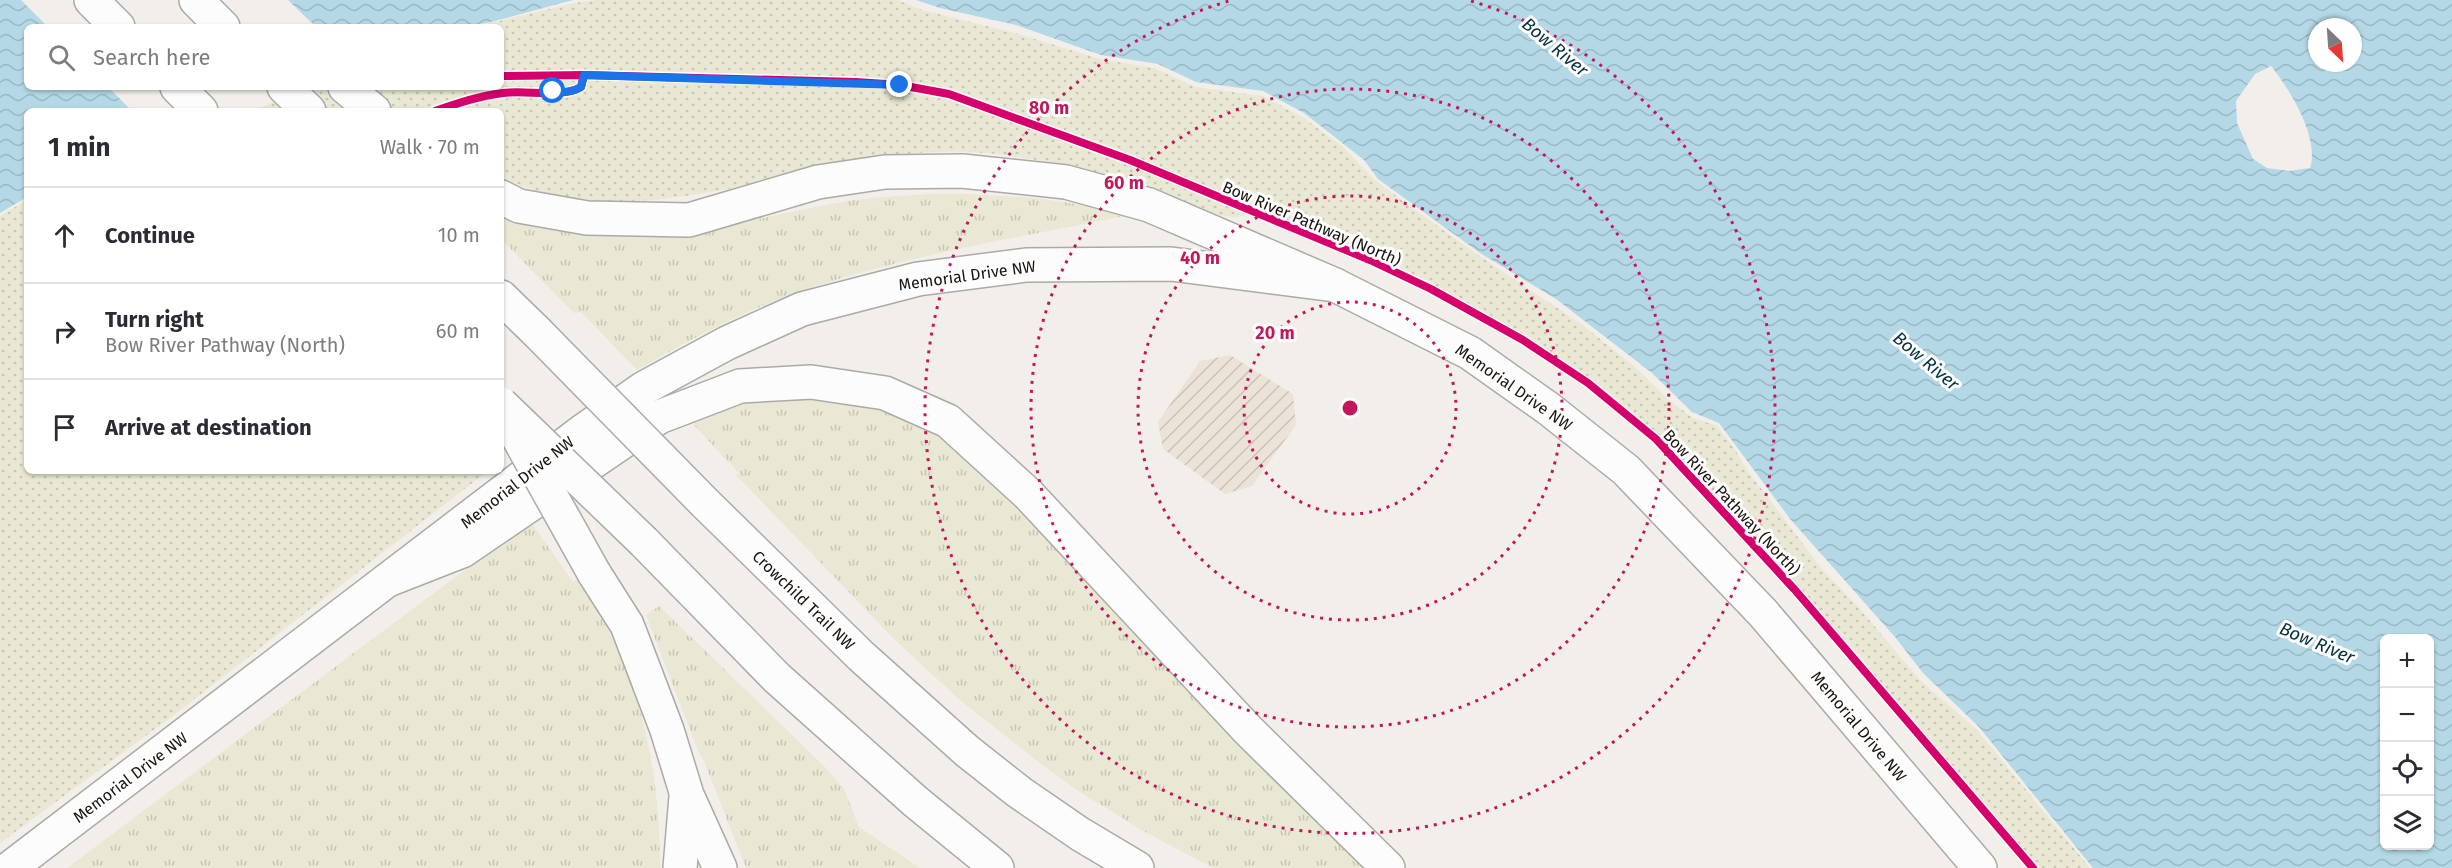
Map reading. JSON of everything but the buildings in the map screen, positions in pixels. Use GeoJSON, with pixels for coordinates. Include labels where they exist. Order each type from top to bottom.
{"type":"FeatureCollection","features":[{"type":"Feature","properties":{"kind":"main road"},"geometry":{"type":"LineString","coordinates":[[91,0],[115,24]]}},
{"type":"Feature","properties":{"kind":"main road"},"geometry":{"type":"LineString","coordinates":[[196,0],[220,24]]}},
{"type":"Feature","properties":{"kind":"main road"},"geometry":{"type":"LineString","coordinates":[[180,90],[198,108]]}},
{"type":"Feature","properties":{"kind":"main road"},"geometry":{"type":"LineString","coordinates":[[287,90],[306,108]]}},
{"type":"Feature","properties":{"kind":"main road"},"geometry":{"type":"LineString","coordinates":[[349,90],[370,108]]}},
{"type":"Feature","properties":{"kind":"main road"},"geometry":{"type":"LineString","coordinates":[[504,198],[519,206],[587,218],[688,220],[818,182],[885,172],[962,171],[1066,182],[1149,205],[1335,285]]}},
{"type":"Feature","properties":{"kind":"main road","name":"Memorial Drive NW"},"geometry":{"type":"LineString","coordinates":[[10,868],[580,432],[644,388],[727,344],[802,309],[918,279],[1026,265],[1171,264],[1335,285],[1470,352],[1549,409],[1626,470],[1763,613],[1980,868]]}},
{"type":"Feature","properties":{"kind":"main road","name":"Crowchild Trail NW"},"geometry":{"type":"LineString","coordinates":[[504,300],[705,503],[861,656],[967,751],[1019,792],[1080,834],[1137,868]]}},
{"type":"Feature","properties":{"kind":"main road"},"geometry":{"type":"LineString","coordinates":[[388,580],[462,551],[658,417],[740,386],[811,382],[885,393],[948,421],[1028,494],[1248,730],[1388,868]]}},
{"type":"Feature","properties":{"kind":"main road"},"geometry":{"type":"LineString","coordinates":[[504,407],[644,542],[777,678],[916,802],[997,868]]}},
{"type":"Feature","properties":{"kind":"main road"},"geometry":{"type":"LineString","coordinates":[[504,410],[532,465],[594,573],[627,625],[667,730],[687,795],[720,868]]}},
{"type":"Feature","properties":{"kind":"main road"},"geometry":{"type":"LineString","coordinates":[[680,868],[687,795]]}},
{"type":"Feature","properties":{"kind":"shaded area"},"geometry":{"type":"Polygon","coordinates":[[[1230,355],[1293,394],[1296,425],[1252,486],[1225,494],[1163,449],[1158,422],[1200,361],[1230,355]]]}},
{"type":"Feature","properties":{"kind":"green space"},"geometry":{"type":"Polygon","coordinates":[[[596,0],[897,0],[922,10],[1015,33],[1100,59],[1154,68],[1195,87],[1263,96],[1304,118],[1342,146],[1376,181],[1478,255],[1581,324],[1634,366],[1670,401],[1693,418],[1717,426],[1747,470],[1822,569],[1859,608],[1920,680],[1977,730],[2090,868],[2027,868],[1805,596],[1681,461],[1590,383],[1529,340],[1372,252],[1259,209],[1240,216],[1229,217],[1093,174],[1020,157],[970,152],[912,154],[853,162],[734,188],[674,198],[615,201],[558,196],[504,178],[504,108],[260,108],[301,90],[504,90],[504,24],[487,24],[574,3],[596,0]]]}},
{"type":"Feature","properties":{"kind":"green space"},"geometry":{"type":"Polygon","coordinates":[[[967,194],[1036,198],[1129,215],[888,265],[810,288],[721,324],[637,370],[581,312],[574,313],[504,242],[504,215],[588,233],[646,236],[703,230],[814,207],[886,197],[967,194]]]}},
{"type":"Feature","properties":{"kind":"green space"},"geometry":{"type":"Polygon","coordinates":[[[24,202],[24,474],[484,474],[170,718],[0,843],[0,216],[24,202]]]}},
{"type":"Feature","properties":{"kind":"green space"},"geometry":{"type":"Polygon","coordinates":[[[790,393],[868,402],[948,439],[976,463],[1373,868],[1213,868],[1147,833],[1083,794],[961,701],[895,640],[736,475],[739,473],[690,421],[747,400],[790,393]]]}},
{"type":"Feature","properties":{"kind":"green space"},"geometry":{"type":"Polygon","coordinates":[[[530,521],[573,582],[578,579],[612,637],[628,673],[643,721],[653,769],[660,868],[67,868],[530,521]]]}},
{"type":"Feature","properties":{"kind":"green space"},"geometry":{"type":"Polygon","coordinates":[[[659,606],[825,767],[844,789],[859,827],[920,868],[746,868],[646,615],[659,606]]]}},
{"type":"Feature","properties":{"kind":"water"},"geometry":{"type":"Polygon","coordinates":[[[0,0],[573,0],[480,24],[24,24],[24,90],[289,90],[247,108],[24,108],[24,199],[0,213],[0,0]]]}},
{"type":"Feature","properties":{"kind":"water","name":"Bow River"},"geometry":{"type":"Polygon","coordinates":[[[916,0],[2452,0],[2452,868],[2093,868],[1979,727],[1923,673],[1895,637],[1791,520],[1719,423],[1692,412],[1652,373],[1556,299],[1480,253],[1378,179],[1364,160],[1304,113],[1263,91],[1196,82],[1158,64],[1101,55],[1016,25],[940,8],[916,0]],[[2271,66],[2255,74],[2236,101],[2237,123],[2253,159],[2267,168],[2289,171],[2310,168],[2311,142],[2307,128],[2294,100],[2271,66]]]}},
{"type":"Feature","properties":{"kind":"pier"},"geometry":{"type":"Polygon","coordinates":[[[21,0],[288,0],[313,24],[45,24],[21,0]]]}},
{"type":"Feature","properties":{"kind":"pier"},"geometry":{"type":"Polygon","coordinates":[[[111,90],[298,90],[255,108],[129,108],[111,90]]]}},
{"type":"Feature","properties":{"kind":"cycle path","name":"Bow River Pathway (North)"},"geometry":{"type":"LineString","coordinates":[[504,76],[584,75],[856,82],[900,85],[949,94],[1130,160],[1370,260],[1431,289],[1523,340],[1588,383],[1656,439],[1795,590],[2033,868]]}},
{"type":"Feature","properties":{"kind":"cycle path"},"geometry":{"type":"LineString","coordinates":[[444,108],[494,94],[555,93],[574,90],[581,87],[584,75]]}},
{"type":"Feature","properties":{"kind":"route"},"geometry":{"type":"LineString","coordinates":[[553,91],[572,92],[578,89],[581,87],[584,75],[900,85]]}}]}
